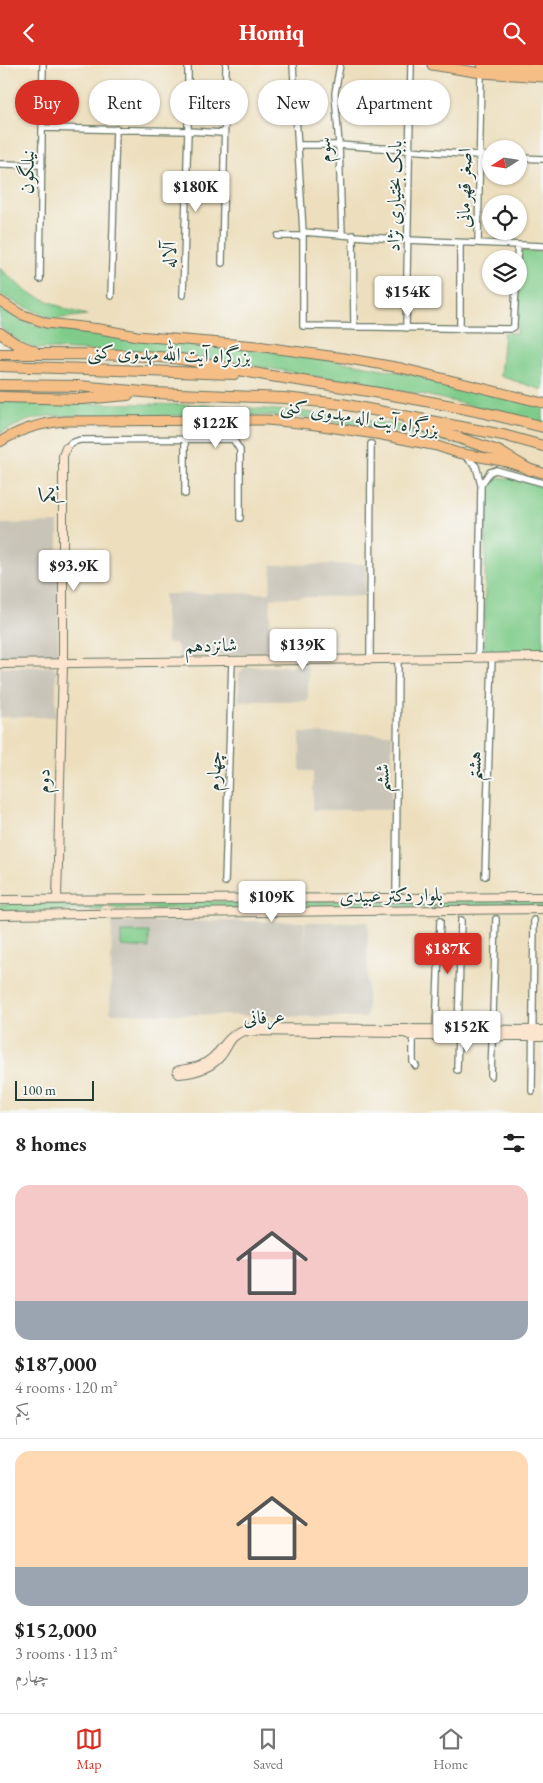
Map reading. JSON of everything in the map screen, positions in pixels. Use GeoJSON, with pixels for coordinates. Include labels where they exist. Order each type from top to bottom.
{"type":"FeatureCollection","features":[{"type":"Feature","properties":{"kind":"highway"},"geometry":{"type":"LineString","coordinates":[[0,333],[16,344],[45,354]]}},
{"type":"Feature","properties":{"kind":"highway","name":"بزرگراه آیت الله مهدوی کنی"},"geometry":{"type":"LineString","coordinates":[[0,353],[168,358],[197,361],[260,375]]}},
{"type":"Feature","properties":{"kind":"highway","name":"بزرگراه آیت الله مهدوی کنی"},"geometry":{"type":"LineString","coordinates":[[0,366],[260,375]]}},
{"type":"Feature","properties":{"kind":"highway","name":"بزرگراه آیت اله مهدوی کنی"},"geometry":{"type":"LineString","coordinates":[[260,375],[381,393],[452,406],[540,426]]}},
{"type":"Feature","properties":{"kind":"highway","name":"بزرگراه آیت الله مهدوی کنی"},"geometry":{"type":"LineString","coordinates":[[0,385],[79,386],[154,393],[284,398],[342,404],[504,435],[543,446]]}},
{"type":"Feature","properties":{"kind":"highway","name":"بزرگراه آیت الله مهدوی کنی"},"geometry":{"type":"LineString","coordinates":[[0,397],[82,399],[154,393]]}},
{"type":"Feature","properties":{"kind":"highway"},"geometry":{"type":"LineString","coordinates":[[392,413],[410,422],[498,451],[530,470]]}},
{"type":"Feature","properties":{"kind":"main road"},"geometry":{"type":"LineString","coordinates":[[432,65],[542,76]]}},
{"type":"Feature","properties":{"kind":"main road"},"geometry":{"type":"LineString","coordinates":[[482,69],[496,65],[526,67],[542,76]]}},
{"type":"Feature","properties":{"kind":"main road"},"geometry":{"type":"LineString","coordinates":[[0,301],[29,318],[60,325],[100,329],[137,336],[257,346],[344,358],[401,368],[543,403]]}},
{"type":"Feature","properties":{"kind":"main road","name":"بزرگراه آیت اله مهدوی کنی"},"geometry":{"type":"LineString","coordinates":[[0,442],[18,431],[36,425],[78,421],[267,421],[309,424],[382,435],[437,446],[458,453],[494,459],[543,473]]}},
{"type":"Feature","properties":{"kind":"street","name":"نیلگون"},"geometry":{"type":"LineString","coordinates":[[40,279],[44,65]]}},
{"type":"Feature","properties":{"kind":"street","name":"آلاله"},"geometry":{"type":"LineString","coordinates":[[183,295],[188,65]]}},
{"type":"Feature","properties":{"kind":"street"},"geometry":{"type":"LineString","coordinates":[[222,263],[223,133],[226,65]]}},
{"type":"Feature","properties":{"kind":"street"},"geometry":{"type":"LineString","coordinates":[[293,65],[303,234],[303,326],[510,329],[514,327],[516,295]]}},
{"type":"Feature","properties":{"kind":"street","name":"سوم"},"geometry":{"type":"LineString","coordinates":[[340,65],[335,93],[342,235]]}},
{"type":"Feature","properties":{"kind":"street","name":"بابک بختیاری نژاد"},"geometry":{"type":"LineString","coordinates":[[406,328],[412,65]]}},
{"type":"Feature","properties":{"kind":"street","name":"اصغر قهرمانی"},"geometry":{"type":"LineString","coordinates":[[478,243],[482,69]]}},
{"type":"Feature","properties":{"kind":"street"},"geometry":{"type":"LineString","coordinates":[[42,128],[223,133]]}},
{"type":"Feature","properties":{"kind":"street"},"geometry":{"type":"LineString","coordinates":[[111,296],[116,129]]}},
{"type":"Feature","properties":{"kind":"street"},"geometry":{"type":"LineString","coordinates":[[299,145],[339,145],[480,155]]}},
{"type":"Feature","properties":{"kind":"street"},"geometry":{"type":"LineString","coordinates":[[528,158],[543,159]]}},
{"type":"Feature","properties":{"kind":"street"},"geometry":{"type":"LineString","coordinates":[[0,164],[42,165]]}},
{"type":"Feature","properties":{"kind":"street"},"geometry":{"type":"LineString","coordinates":[[278,236],[303,234],[353,235],[408,240],[543,246]]}},
{"type":"Feature","properties":{"kind":"street"},"geometry":{"type":"LineString","coordinates":[[353,235],[354,327]]}},
{"type":"Feature","properties":{"kind":"street"},"geometry":{"type":"LineString","coordinates":[[460,243],[460,329]]}},
{"type":"Feature","properties":{"kind":"street"},"geometry":{"type":"LineString","coordinates":[[518,245],[518,250]]}},
{"type":"Feature","properties":{"kind":"street"},"geometry":{"type":"LineString","coordinates":[[185,495],[185,438],[233,439],[240,450],[240,518]]}},
{"type":"Feature","properties":{"kind":"street","name":"یکم"},"geometry":{"type":"LineString","coordinates":[[62,663],[63,456],[66,448],[71,443],[80,440],[185,438]]}},
{"type":"Feature","properties":{"kind":"street"},"geometry":{"type":"LineString","coordinates":[[370,659],[371,444]]}},
{"type":"Feature","properties":{"kind":"street"},"geometry":{"type":"LineString","coordinates":[[458,453],[467,457],[476,465],[480,485],[478,658]]}},
{"type":"Feature","properties":{"kind":"street"},"geometry":{"type":"LineString","coordinates":[[480,485],[490,472],[496,470],[543,483]]}},
{"type":"Feature","properties":{"kind":"street","name":"هشتم"},"geometry":{"type":"LineString","coordinates":[[485,876],[492,657]]}},
{"type":"Feature","properties":{"kind":"street","name":"شانزدهم"},"geometry":{"type":"LineString","coordinates":[[0,663],[543,657]]}},
{"type":"Feature","properties":{"kind":"street","name":"ششم"},"geometry":{"type":"LineString","coordinates":[[396,897],[398,659]]}},
{"type":"Feature","properties":{"kind":"street","name":"چهارم"},"geometry":{"type":"LineString","coordinates":[[225,882],[232,661]]}},
{"type":"Feature","properties":{"kind":"street","name":"دوم"},"geometry":{"type":"LineString","coordinates":[[57,900],[62,663]]}},
{"type":"Feature","properties":{"kind":"street","name":"بلوار دکتر عبیدی"},"geometry":{"type":"LineString","coordinates":[[0,900],[543,897]]}},
{"type":"Feature","properties":{"kind":"street","name":"بلوار دکتر عبیدی"},"geometry":{"type":"LineString","coordinates":[[0,915],[543,909]]}},
{"type":"Feature","properties":{"kind":"street"},"geometry":{"type":"LineString","coordinates":[[491,1077],[496,919]]}},
{"type":"Feature","properties":{"kind":"street"},"geometry":{"type":"LineString","coordinates":[[457,1070],[460,920]]}},
{"type":"Feature","properties":{"kind":"street"},"geometry":{"type":"LineString","coordinates":[[532,1091],[534,920]]}},
{"type":"Feature","properties":{"kind":"street"},"geometry":{"type":"LineString","coordinates":[[436,1032],[440,921]]}},
{"type":"Feature","properties":{"kind":"street","name":"عرفانی"},"geometry":{"type":"LineString","coordinates":[[413,1032],[245,1031],[236,1034],[221,1055],[211,1065],[189,1073],[179,1074],[177,1071],[179,1069],[191,1069],[203,1064],[214,1057],[238,1031],[249,1028],[457,1033],[532,1033],[543,1030]]}},
{"type":"Feature","properties":{"kind":"street"},"geometry":{"type":"LineString","coordinates":[[413,1032],[412,1062],[416,1066]]}},
{"type":"Feature","properties":{"kind":"street","name":"عرفانی"},"geometry":{"type":"LineString","coordinates":[[532,1033],[543,1036]]}},
{"type":"Feature","properties":{"kind":"shaded area"},"geometry":{"type":"Polygon","coordinates":[[[58,523],[58,652],[53,657],[0,658],[0,524],[58,523]]]}},
{"type":"Feature","properties":{"kind":"shaded area"},"geometry":{"type":"Polygon","coordinates":[[[366,564],[365,596],[271,598],[269,654],[178,656],[178,647],[175,643],[167,643],[164,594],[270,593],[272,565],[366,564]]]}},
{"type":"Feature","properties":{"kind":"shaded area"},"geometry":{"type":"Polygon","coordinates":[[[308,666],[308,701],[239,701],[239,673],[246,667],[308,666]]]}},
{"type":"Feature","properties":{"kind":"shaded area"},"geometry":{"type":"Polygon","coordinates":[[[0,667],[51,667],[56,670],[56,717],[0,717],[0,667]]]}},
{"type":"Feature","properties":{"kind":"shaded area"},"geometry":{"type":"Polygon","coordinates":[[[300,733],[392,734],[391,810],[313,810],[313,771],[300,771],[300,733]]]}},
{"type":"Feature","properties":{"kind":"shaded area"},"geometry":{"type":"Polygon","coordinates":[[[112,922],[304,922],[304,958],[305,922],[368,922],[367,1018],[110,1013],[112,922]]]}},
{"type":"Feature","properties":{"kind":"green space"},"geometry":{"type":"Polygon","coordinates":[[[527,251],[543,251],[543,390],[500,376],[504,333],[517,333],[519,295],[527,295],[527,251]]]}},
{"type":"Feature","properties":{"kind":"green space"},"geometry":{"type":"Polygon","coordinates":[[[0,268],[27,292],[69,310],[87,315],[54,319],[18,304],[0,294],[0,268]]]}},
{"type":"Feature","properties":{"kind":"green space"},"geometry":{"type":"Polygon","coordinates":[[[0,307],[20,320],[44,328],[284,353],[415,375],[543,406],[543,422],[425,395],[226,361],[187,356],[35,348],[25,345],[0,327],[0,307]]]}},
{"type":"Feature","properties":{"kind":"green space"},"geometry":{"type":"Polygon","coordinates":[[[0,402],[213,405],[317,413],[417,428],[480,449],[404,433],[305,417],[250,415],[48,416],[29,420],[0,433],[0,402]]]}},
{"type":"Feature","properties":{"kind":"green space"},"geometry":{"type":"Polygon","coordinates":[[[490,476],[543,487],[543,654],[484,654],[486,524],[490,476]]]}},
{"type":"Feature","properties":{"kind":"green space"},"geometry":{"type":"Polygon","coordinates":[[[543,899],[543,907],[112,909],[110,906],[114,902],[543,899]]]}},
{"type":"Feature","properties":{"kind":"green space"},"geometry":{"type":"Polygon","coordinates":[[[102,902],[105,906],[102,910],[0,912],[0,904],[102,902]]]}},
{"type":"Feature","properties":{"kind":"green space"},"geometry":{"type":"Polygon","coordinates":[[[121,932],[149,932],[149,948],[121,946],[121,932]]]}}]}
